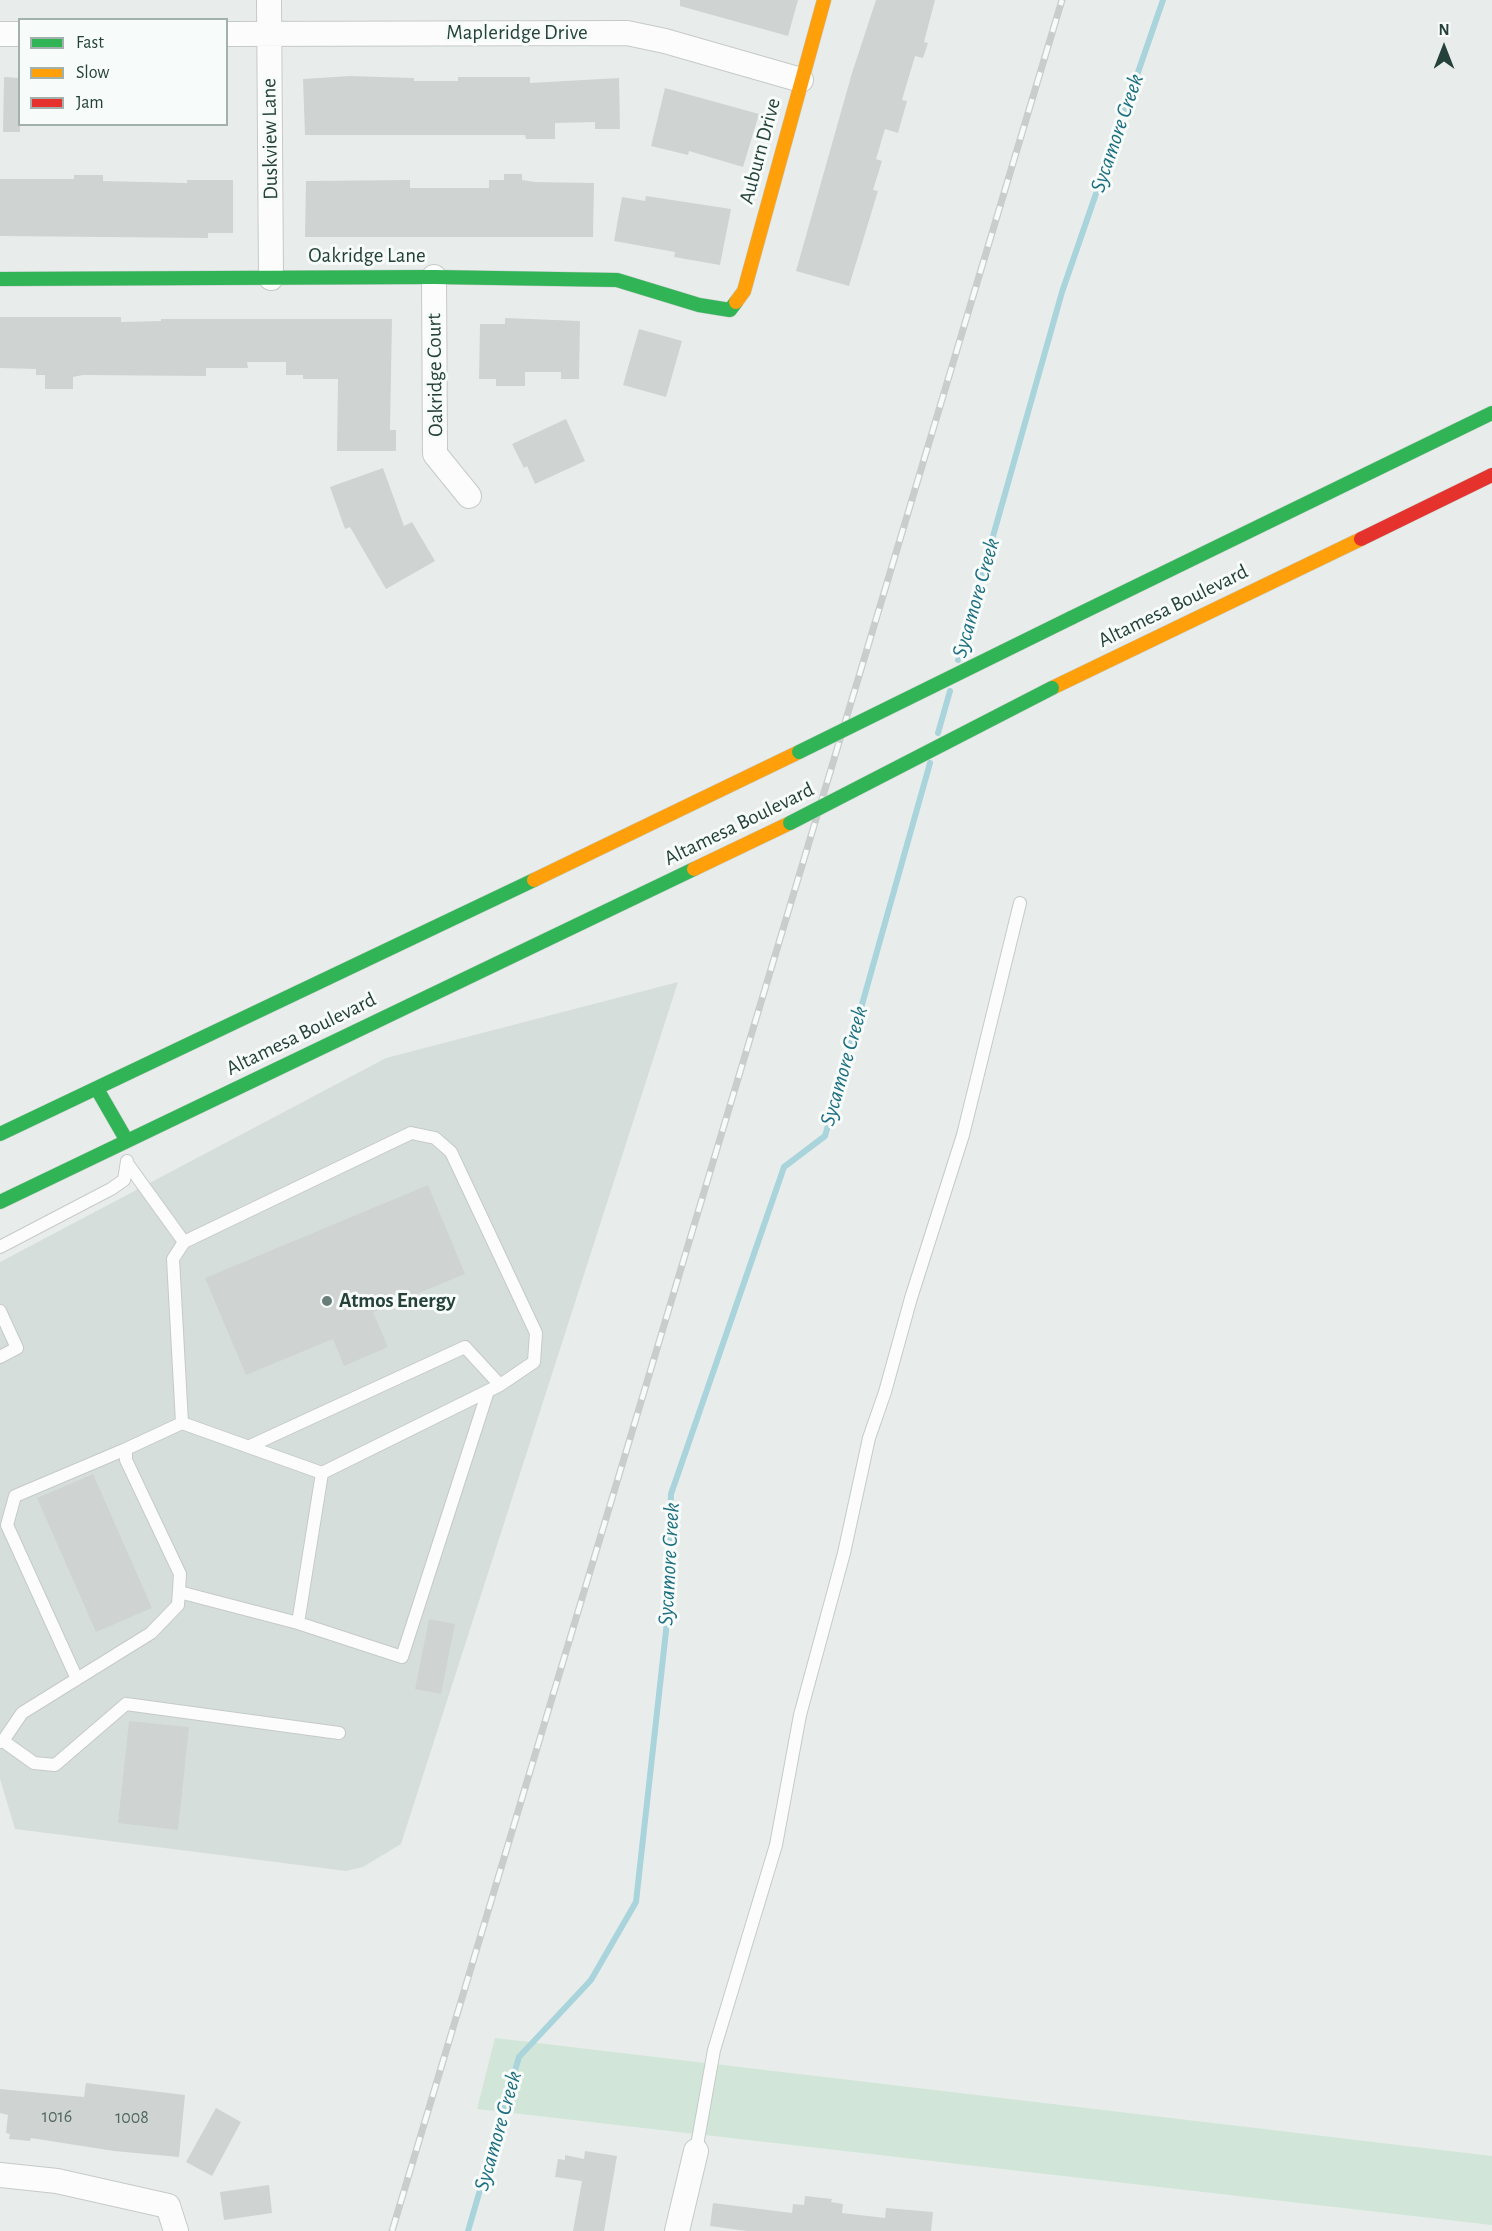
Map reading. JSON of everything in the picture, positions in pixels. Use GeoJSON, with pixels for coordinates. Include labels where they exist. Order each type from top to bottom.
{"type":"FeatureCollection","features":[{"type":"Feature","properties":{"kind":"main road","name":"Auburn Drive"},"geometry":{"type":"LineString","coordinates":[[730,310],[744,291],[824,0]]}},
{"type":"Feature","properties":{"kind":"main road","name":"Oakridge Lane"},"geometry":{"type":"LineString","coordinates":[[0,279],[434,277],[617,280],[699,305],[730,310]]}},
{"type":"Feature","properties":{"kind":"main road","name":"Altamesa Boulevard"},"geometry":{"type":"LineString","coordinates":[[0,1134],[799,752],[1492,413]]}},
{"type":"Feature","properties":{"kind":"main road","name":"Altamesa Boulevard"},"geometry":{"type":"LineString","coordinates":[[0,1202],[790,823],[1052,688],[1492,474]]}},
{"type":"Feature","properties":{"kind":"main road"},"geometry":{"type":"LineString","coordinates":[[97,1089],[127,1141]]}},
{"type":"Feature","properties":{"kind":"street","name":"Duskview Lane"},"geometry":{"type":"LineString","coordinates":[[269,0],[271,278]]}},
{"type":"Feature","properties":{"kind":"street","name":"Mapleridge Drive"},"geometry":{"type":"LineString","coordinates":[[228,34],[627,33],[664,41],[801,80]]}},
{"type":"Feature","properties":{"kind":"street"},"geometry":{"type":"LineString","coordinates":[[0,34],[18,34]]}},
{"type":"Feature","properties":{"kind":"street","name":"Oakridge Court"},"geometry":{"type":"LineString","coordinates":[[434,277],[435,454],[469,496]]}},
{"type":"Feature","properties":{"kind":"street"},"geometry":{"type":"LineString","coordinates":[[677,2231],[696,2151]]}},
{"type":"Feature","properties":{"kind":"street"},"geometry":{"type":"LineString","coordinates":[[0,2175],[57,2181],[168,2206],[176,2231]]}},
{"type":"Feature","properties":{"kind":"lane"},"geometry":{"type":"LineString","coordinates":[[696,2151],[714,2050],[776,1845],[800,1715],[844,1553],[869,1438],[963,1135],[1020,903]]}},
{"type":"Feature","properties":{"kind":"lane"},"geometry":{"type":"LineString","coordinates":[[77,1679],[7,1525],[15,1496],[182,1423],[322,1473],[500,1385],[534,1362],[536,1334],[451,1152],[435,1138],[411,1133],[184,1242],[173,1259],[182,1423]]}},
{"type":"Feature","properties":{"kind":"lane"},"geometry":{"type":"LineString","coordinates":[[0,1247],[124,1180],[127,1141]]}},
{"type":"Feature","properties":{"kind":"lane"},"geometry":{"type":"LineString","coordinates":[[127,1163],[184,1242]]}},
{"type":"Feature","properties":{"kind":"lane"},"geometry":{"type":"LineString","coordinates":[[0,1311],[17,1348],[0,1357]]}},
{"type":"Feature","properties":{"kind":"lane"},"geometry":{"type":"LineString","coordinates":[[250,1446],[465,1347],[500,1385]]}},
{"type":"Feature","properties":{"kind":"lane"},"geometry":{"type":"LineString","coordinates":[[179,1592],[298,1623],[402,1657],[488,1391]]}},
{"type":"Feature","properties":{"kind":"lane"},"geometry":{"type":"LineString","coordinates":[[126,1449],[126,1460],[180,1574],[178,1605],[151,1633],[22,1713],[2,1742],[34,1763],[56,1765],[126,1704],[339,1733]]}},
{"type":"Feature","properties":{"kind":"lane"},"geometry":{"type":"LineString","coordinates":[[298,1623],[322,1473]]}},
{"type":"Feature","properties":{"kind":"shaded area"},"geometry":{"type":"Polygon","coordinates":[[[678,982],[401,1844],[363,1867],[346,1871],[15,1829],[0,1779],[0,1262],[386,1058],[678,982]]]}},
{"type":"Feature","properties":{"kind":"green space"},"geometry":{"type":"Polygon","coordinates":[[[495,2038],[1492,2156],[1492,2225],[477,2109],[495,2038]]]}},
{"type":"Feature","properties":{"kind":"building"},"geometry":{"type":"Polygon","coordinates":[[[680,0],[798,0],[788,36],[680,6],[680,0]]]}},
{"type":"Feature","properties":{"kind":"building"},"geometry":{"type":"Polygon","coordinates":[[[876,0],[935,0],[924,42],[928,43],[923,58],[915,56],[902,100],[907,101],[898,133],[885,129],[876,159],[882,161],[873,190],[878,191],[849,286],[796,271],[852,73],[876,0]]]}},
{"type":"Feature","properties":{"kind":"building"},"geometry":{"type":"Polygon","coordinates":[[[350,76],[414,78],[414,81],[458,81],[458,77],[530,77],[530,83],[619,78],[620,129],[595,129],[595,122],[555,123],[555,139],[526,139],[525,135],[305,135],[303,79],[350,76]]]}},
{"type":"Feature","properties":{"kind":"building"},"geometry":{"type":"Polygon","coordinates":[[[4,77],[18,78],[20,132],[3,132],[4,77]]]}},
{"type":"Feature","properties":{"kind":"building"},"geometry":{"type":"Polygon","coordinates":[[[665,88],[759,114],[743,167],[689,151],[688,155],[651,146],[665,88]]]}},
{"type":"Feature","properties":{"kind":"building"},"geometry":{"type":"Polygon","coordinates":[[[504,174],[522,174],[522,180],[535,182],[594,183],[593,237],[305,237],[306,181],[410,180],[410,188],[489,188],[489,180],[504,180],[504,174]]]}},
{"type":"Feature","properties":{"kind":"building"},"geometry":{"type":"Polygon","coordinates":[[[74,175],[103,175],[103,181],[187,183],[187,180],[233,180],[233,233],[208,233],[208,238],[0,236],[0,179],[74,179],[74,175]]]}},
{"type":"Feature","properties":{"kind":"building"},"geometry":{"type":"Polygon","coordinates":[[[646,196],[731,209],[720,265],[674,257],[675,252],[614,241],[622,197],[645,201],[646,196]]]}},
{"type":"Feature","properties":{"kind":"building"},"geometry":{"type":"Polygon","coordinates":[[[0,317],[121,317],[121,322],[161,321],[161,319],[392,319],[390,430],[396,430],[396,451],[337,451],[338,379],[303,379],[303,375],[286,375],[286,362],[247,362],[248,368],[206,368],[206,376],[83,375],[73,377],[73,389],[45,389],[45,375],[36,375],[36,369],[0,368],[0,317]]]}},
{"type":"Feature","properties":{"kind":"building"},"geometry":{"type":"Polygon","coordinates":[[[505,318],[580,321],[579,379],[561,379],[561,372],[525,372],[525,386],[496,386],[496,379],[479,379],[480,324],[505,324],[505,318]]]}},
{"type":"Feature","properties":{"kind":"building"},"geometry":{"type":"Polygon","coordinates":[[[639,329],[682,341],[666,397],[623,385],[639,329]]]}},
{"type":"Feature","properties":{"kind":"building"},"geometry":{"type":"Polygon","coordinates":[[[566,419],[585,461],[535,484],[527,466],[524,468],[512,444],[566,419]]]}},
{"type":"Feature","properties":{"kind":"building"},"geometry":{"type":"Polygon","coordinates":[[[383,468],[404,526],[412,522],[435,561],[386,589],[350,527],[345,529],[330,487],[383,468]]]}},
{"type":"Feature","properties":{"kind":"building"},"geometry":{"type":"Polygon","coordinates":[[[428,1185],[465,1274],[373,1312],[388,1347],[344,1366],[333,1339],[246,1375],[205,1278],[428,1185]]]}},
{"type":"Feature","properties":{"kind":"building"},"geometry":{"type":"Polygon","coordinates":[[[93,1474],[152,1608],[96,1632],[37,1498],[93,1474]]]}},
{"type":"Feature","properties":{"kind":"building"},"geometry":{"type":"Polygon","coordinates":[[[429,1619],[455,1624],[441,1694],[415,1689],[429,1619]]]}},
{"type":"Feature","properties":{"kind":"building"},"geometry":{"type":"Polygon","coordinates":[[[129,1721],[189,1727],[178,1830],[118,1823],[129,1721]]]}},
{"type":"Feature","properties":{"kind":"building"},"geometry":{"type":"Polygon","coordinates":[[[86,2083],[185,2095],[179,2157],[114,2151],[31,2138],[30,2141],[9,2139],[10,2134],[6,2133],[8,2115],[0,2113],[0,2089],[84,2097],[86,2083]]]}},
{"type":"Feature","properties":{"kind":"building"},"geometry":{"type":"Polygon","coordinates":[[[216,2108],[241,2122],[212,2176],[186,2162],[216,2108]]]}},
{"type":"Feature","properties":{"kind":"building"},"geometry":{"type":"Polygon","coordinates":[[[585,2151],[617,2156],[604,2231],[573,2231],[582,2181],[555,2177],[558,2159],[565,2160],[565,2155],[584,2159],[585,2151]]]}},
{"type":"Feature","properties":{"kind":"building"},"geometry":{"type":"Polygon","coordinates":[[[269,2185],[272,2213],[224,2220],[220,2192],[269,2185]]]}},
{"type":"Feature","properties":{"kind":"building"},"geometry":{"type":"Polygon","coordinates":[[[805,2196],[832,2199],[831,2202],[843,2204],[842,2213],[885,2218],[886,2208],[933,2212],[931,2231],[747,2231],[710,2226],[713,2203],[792,2213],[793,2204],[804,2205],[805,2196]]]}},
{"type":"Feature","properties":{"kind":"waterway","name":"Sycamore Creek"},"geometry":{"type":"LineString","coordinates":[[958,660],[1062,292],[1163,0]]}},
{"type":"Feature","properties":{"kind":"waterway","name":"Sycamore Creek"},"geometry":{"type":"LineString","coordinates":[[938,733],[950,691]]}},
{"type":"Feature","properties":{"kind":"waterway","name":"Sycamore Creek"},"geometry":{"type":"LineString","coordinates":[[468,2231],[519,2057],[591,1980],[636,1902],[667,1622],[671,1494],[784,1167],[825,1136],[930,763]]}},
{"type":"Feature","properties":{"kind":"railway"},"geometry":{"type":"LineString","coordinates":[[392,2231],[1062,0]]}},
{"type":"Feature","properties":{"kind":"traffic: fast"},"geometry":{"type":"LineString","coordinates":[[0,279],[434,277],[617,280],[699,305],[730,310],[736,302]]}},
{"type":"Feature","properties":{"kind":"traffic: fast"},"geometry":{"type":"LineString","coordinates":[[1071,618],[1492,413]]}},
{"type":"Feature","properties":{"kind":"traffic: fast"},"geometry":{"type":"LineString","coordinates":[[799,752],[1071,618]]}},
{"type":"Feature","properties":{"kind":"traffic: fast"},"geometry":{"type":"LineString","coordinates":[[790,823],[1052,688]]}},
{"type":"Feature","properties":{"kind":"traffic: fast"},"geometry":{"type":"LineString","coordinates":[[0,1202],[694,869]]}},
{"type":"Feature","properties":{"kind":"traffic: fast"},"geometry":{"type":"LineString","coordinates":[[0,1134],[534,880]]}},
{"type":"Feature","properties":{"kind":"traffic: fast"},"geometry":{"type":"LineString","coordinates":[[97,1089],[127,1141]]}},
{"type":"Feature","properties":{"kind":"traffic: slow"},"geometry":{"type":"LineString","coordinates":[[736,302],[744,291],[824,0]]}},
{"type":"Feature","properties":{"kind":"traffic: slow"},"geometry":{"type":"LineString","coordinates":[[1052,688],[1361,539]]}},
{"type":"Feature","properties":{"kind":"traffic: slow"},"geometry":{"type":"LineString","coordinates":[[534,880],[799,752]]}},
{"type":"Feature","properties":{"kind":"traffic: slow"},"geometry":{"type":"LineString","coordinates":[[694,869],[790,823]]}},
{"type":"Feature","properties":{"kind":"traffic: jam"},"geometry":{"type":"LineString","coordinates":[[1361,539],[1492,475]]}},
{"type":"Feature","properties":{"kind":"place","name":"Atmos Energy"},"geometry":{"type":"Point","coordinates":[327,1301]}}]}
